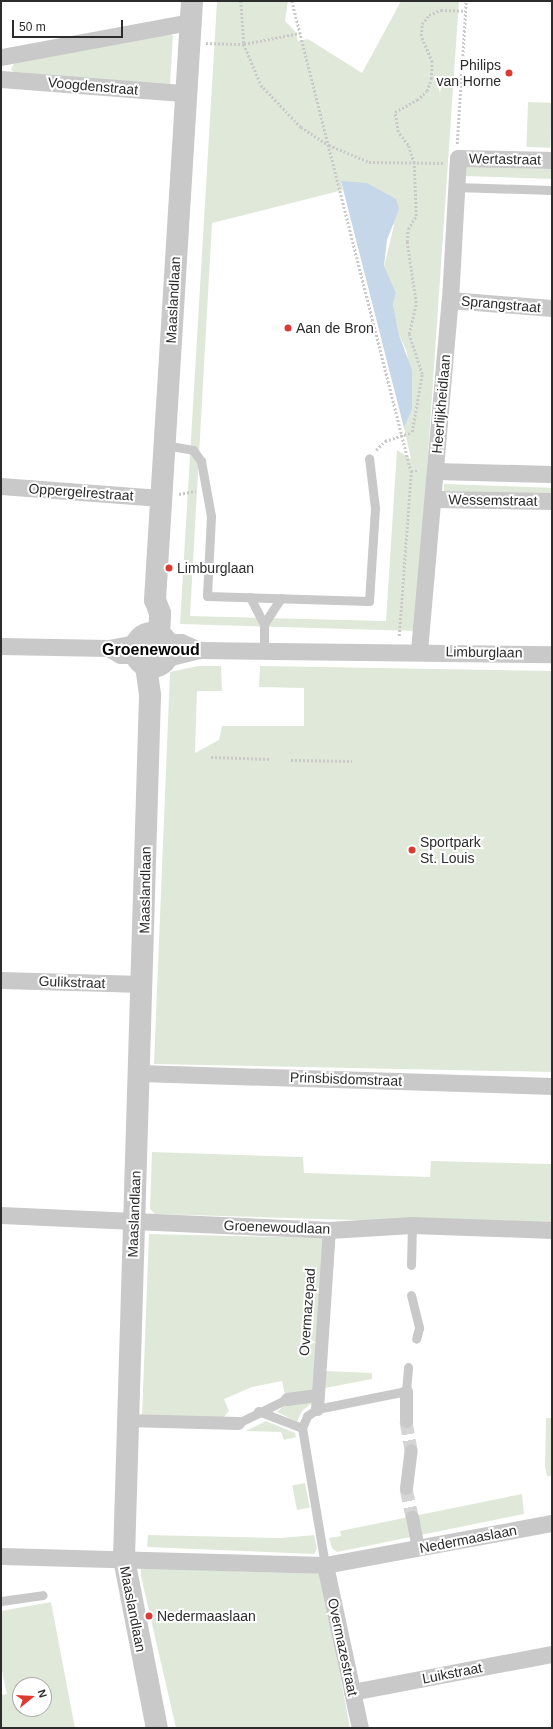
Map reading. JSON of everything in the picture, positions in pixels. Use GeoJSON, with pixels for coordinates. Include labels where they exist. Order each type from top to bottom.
{"type":"FeatureCollection","features":[{"type":"Feature","properties":{"kind":"street"},"geometry":{"type":"LineString","coordinates":[[1,57],[190,22]]}},
{"type":"Feature","properties":{"kind":"street","name":"Maaslandlaan"},"geometry":{"type":"LineString","coordinates":[[158,1728],[124,1559],[125,1420],[143,984],[152,650],[149,614],[156,600],[190,22]]}},
{"type":"Feature","properties":{"kind":"street","name":"Voogdenstraat"},"geometry":{"type":"LineString","coordinates":[[1,79],[185,93]]}},
{"type":"Feature","properties":{"kind":"street","name":"Wertastraat"},"geometry":{"type":"LineString","coordinates":[[458,160],[552,160]]}},
{"type":"Feature","properties":{"kind":"street","name":"Heerlijkheidlaan"},"geometry":{"type":"LineString","coordinates":[[419,650],[434,499],[450,300],[458,160]]}},
{"type":"Feature","properties":{"kind":"street","name":"Sprangstraat"},"geometry":{"type":"LineString","coordinates":[[450,300],[552,308]]}},
{"type":"Feature","properties":{"kind":"street","name":"Wessemstraat"},"geometry":{"type":"LineString","coordinates":[[436,471],[552,474]]}},
{"type":"Feature","properties":{"kind":"street","name":"Oppergelrestraat"},"geometry":{"type":"LineString","coordinates":[[1,486],[161,498]]}},
{"type":"Feature","properties":{"kind":"street","name":"Wessemstraat"},"geometry":{"type":"LineString","coordinates":[[434,499],[552,501]]}},
{"type":"Feature","properties":{"kind":"street","name":"Limburglaan"},"geometry":{"type":"LineString","coordinates":[[1,646],[152,650],[419,650],[552,654]]}},
{"type":"Feature","properties":{"kind":"street","name":"Gulikstraat"},"geometry":{"type":"LineString","coordinates":[[1,980],[143,984]]}},
{"type":"Feature","properties":{"kind":"street","name":"Prinsbisdomstraat"},"geometry":{"type":"LineString","coordinates":[[140,1073],[552,1086]]}},
{"type":"Feature","properties":{"kind":"street","name":"Groenewoudlaan"},"geometry":{"type":"LineString","coordinates":[[1,1215],[329,1230],[412,1225],[552,1230]]}},
{"type":"Feature","properties":{"kind":"street","name":"Overmazepad"},"geometry":{"type":"LineString","coordinates":[[317,1410],[329,1230]]}},
{"type":"Feature","properties":{"kind":"street"},"geometry":{"type":"LineString","coordinates":[[406,1392],[406,1421]]}},
{"type":"Feature","properties":{"kind":"street"},"geometry":{"type":"LineString","coordinates":[[287,1399],[317,1395]]}},
{"type":"Feature","properties":{"kind":"street"},"geometry":{"type":"LineString","coordinates":[[125,1420],[238,1423]]}},
{"type":"Feature","properties":{"kind":"street"},"geometry":{"type":"LineString","coordinates":[[406,1488],[411,1450]]}},
{"type":"Feature","properties":{"kind":"street"},"geometry":{"type":"LineString","coordinates":[[412,1517],[418,1548]]}},
{"type":"Feature","properties":{"kind":"street","name":"Nedermaaslaan"},"geometry":{"type":"LineString","coordinates":[[1,1556],[325,1565],[552,1523]]}},
{"type":"Feature","properties":{"kind":"street","name":"Overmazestraat"},"geometry":{"type":"LineString","coordinates":[[325,1565],[360,1728]]}},
{"type":"Feature","properties":{"kind":"street","name":"Luikstraat"},"geometry":{"type":"LineString","coordinates":[[352,1692],[552,1654]]}},
{"type":"Feature","properties":{"kind":"lane"},"geometry":{"type":"LineString","coordinates":[[456,187],[552,190]]}},
{"type":"Feature","properties":{"kind":"lane"},"geometry":{"type":"LineString","coordinates":[[165,445],[198,453],[208,488],[211,516],[207,596],[369,601],[375,508],[369,458]]}},
{"type":"Feature","properties":{"kind":"lane"},"geometry":{"type":"LineString","coordinates":[[250,597],[264,624],[264,650]]}},
{"type":"Feature","properties":{"kind":"lane"},"geometry":{"type":"LineString","coordinates":[[264,624],[281,598]]}},
{"type":"Feature","properties":{"kind":"lane"},"geometry":{"type":"LineString","coordinates":[[411,1265],[412,1225]]}},
{"type":"Feature","properties":{"kind":"lane"},"geometry":{"type":"LineString","coordinates":[[411,1295],[419,1328],[416,1339]]}},
{"type":"Feature","properties":{"kind":"lane"},"geometry":{"type":"LineString","coordinates":[[325,1565],[302,1428],[308,1416],[317,1410],[406,1392],[408,1367]]}},
{"type":"Feature","properties":{"kind":"lane"},"geometry":{"type":"LineString","coordinates":[[238,1423],[258,1411],[287,1399]]}},
{"type":"Feature","properties":{"kind":"lane"},"geometry":{"type":"LineString","coordinates":[[258,1411],[302,1428]]}},
{"type":"Feature","properties":{"kind":"lane"},"geometry":{"type":"LineString","coordinates":[[1,1601],[43,1595]]}},
{"type":"Feature","properties":{"kind":"path"},"geometry":{"type":"LineString","coordinates":[[241,1],[244,44],[261,85],[273,100],[301,127],[329,145],[369,162],[414,163],[458,160],[466,1]]}},
{"type":"Feature","properties":{"kind":"path"},"geometry":{"type":"LineString","coordinates":[[292,1],[411,471],[398,651]]}},
{"type":"Feature","properties":{"kind":"path"},"geometry":{"type":"LineString","coordinates":[[369,458],[385,441],[402,437],[412,432],[416,420],[422,374],[409,334],[416,303],[407,242],[408,229],[416,216],[414,163],[394,121],[395,112],[417,100],[427,91],[431,79],[432,62],[421,36],[422,24],[429,15],[441,10],[465,11]]}},
{"type":"Feature","properties":{"kind":"path"},"geometry":{"type":"LineString","coordinates":[[190,22],[244,44],[300,33]]}},
{"type":"Feature","properties":{"kind":"path"},"geometry":{"type":"LineString","coordinates":[[411,471],[436,471]]}},
{"type":"Feature","properties":{"kind":"path"},"geometry":{"type":"LineString","coordinates":[[161,498],[208,488]]}},
{"type":"Feature","properties":{"kind":"path"},"geometry":{"type":"LineString","coordinates":[[211,757],[271,759]]}},
{"type":"Feature","properties":{"kind":"path"},"geometry":{"type":"LineString","coordinates":[[291,760],[352,761]]}},
{"type":"Feature","properties":{"kind":"green space"},"geometry":{"type":"Polygon","coordinates":[[[217,1],[288,1],[285,21],[295,31],[298,41],[308,39],[362,73],[401,1],[459,1],[416,631],[180,624],[217,1]],[[341,182],[343,190],[212,223],[190,616],[386,621],[397,450],[411,459],[404,428],[412,410],[407,352],[399,335],[393,304],[396,293],[384,267],[394,225],[341,182]]]}},
{"type":"Feature","properties":{"kind":"green space"},"geometry":{"type":"Polygon","coordinates":[[[163,35],[173,35],[170,86],[14,73],[11,69],[16,60],[163,35]]]}},
{"type":"Feature","properties":{"kind":"green space"},"geometry":{"type":"Polygon","coordinates":[[[528,102],[552,103],[550,148],[526,147],[528,102]]]}},
{"type":"Feature","properties":{"kind":"green space"},"geometry":{"type":"Polygon","coordinates":[[[464,166],[552,169],[552,179],[464,176],[464,166]]]}},
{"type":"Feature","properties":{"kind":"green space"},"geometry":{"type":"Polygon","coordinates":[[[444,484],[552,488],[551,501],[444,497],[444,484]]]}},
{"type":"Feature","properties":{"kind":"green space"},"geometry":{"type":"Polygon","coordinates":[[[198,666],[221,666],[222,691],[197,691],[195,753],[219,740],[222,726],[304,726],[304,688],[259,687],[260,666],[552,671],[552,1072],[154,1064],[170,672],[198,666]]]}},
{"type":"Feature","properties":{"kind":"green space"},"geometry":{"type":"Polygon","coordinates":[[[152,1152],[303,1157],[304,1173],[430,1177],[431,1161],[552,1164],[552,1226],[155,1214],[150,1209],[152,1152]]]}},
{"type":"Feature","properties":{"kind":"green space"},"geometry":{"type":"Polygon","coordinates":[[[149,1234],[324,1238],[312,1403],[302,1411],[297,1422],[277,1412],[287,1403],[282,1381],[252,1387],[224,1399],[229,1411],[222,1419],[142,1417],[149,1234]]]}},
{"type":"Feature","properties":{"kind":"green space"},"geometry":{"type":"Polygon","coordinates":[[[326,1371],[372,1373],[372,1379],[325,1388],[326,1371]]]}},
{"type":"Feature","properties":{"kind":"green space"},"geometry":{"type":"Polygon","coordinates":[[[546,1418],[552,1418],[552,1476],[547,1476],[545,1467],[546,1418]]]}},
{"type":"Feature","properties":{"kind":"green space"},"geometry":{"type":"Polygon","coordinates":[[[266,1421],[295,1433],[296,1437],[284,1440],[281,1432],[246,1431],[266,1421]]]}},
{"type":"Feature","properties":{"kind":"green space"},"geometry":{"type":"Polygon","coordinates":[[[305,1483],[310,1508],[297,1510],[292,1485],[305,1483]]]}},
{"type":"Feature","properties":{"kind":"green space"},"geometry":{"type":"Polygon","coordinates":[[[522,1494],[524,1514],[337,1552],[332,1548],[329,1538],[341,1536],[340,1531],[522,1494]]]}},
{"type":"Feature","properties":{"kind":"green space"},"geometry":{"type":"Polygon","coordinates":[[[148,1535],[281,1538],[314,1535],[317,1548],[314,1554],[147,1547],[148,1535]]]}},
{"type":"Feature","properties":{"kind":"green space"},"geometry":{"type":"Polygon","coordinates":[[[141,1569],[321,1574],[350,1728],[176,1728],[141,1576],[141,1569]]]}},
{"type":"Feature","properties":{"kind":"green space"},"geometry":{"type":"Polygon","coordinates":[[[51,1602],[75,1728],[1,1728],[1,1695],[7,1694],[1,1667],[1,1611],[51,1602]]]}},
{"type":"Feature","properties":{"kind":"water"},"geometry":{"type":"Polygon","coordinates":[[[341,181],[367,183],[396,199],[399,209],[387,240],[384,266],[396,293],[393,304],[399,335],[412,370],[412,410],[404,428],[341,181]]]}},
{"type":"Feature","properties":{"kind":"tunnel"},"geometry":{"type":"LineString","coordinates":[[406,1421],[411,1450]]}},
{"type":"Feature","properties":{"kind":"tunnel"},"geometry":{"type":"LineString","coordinates":[[406,1488],[412,1517]]}},
{"type":"Feature","properties":{"kind":"place","name":"Philips van Horne"},"geometry":{"type":"Point","coordinates":[509,73]}},
{"type":"Feature","properties":{"kind":"place","name":"Aan de Bron"},"geometry":{"type":"Point","coordinates":[288,328]}},
{"type":"Feature","properties":{"kind":"place","name":"Limburglaan"},"geometry":{"type":"Point","coordinates":[169,568]}},
{"type":"Feature","properties":{"kind":"place","name":"Sportpark St. Louis"},"geometry":{"type":"Point","coordinates":[412,850]}},
{"type":"Feature","properties":{"kind":"place","name":"Nedermaaslaan"},"geometry":{"type":"Point","coordinates":[149,1616]}},
{"type":"Feature","properties":{"kind":"district","name":"Groenewoud"},"geometry":{"type":"Point","coordinates":[151,650]}}]}
